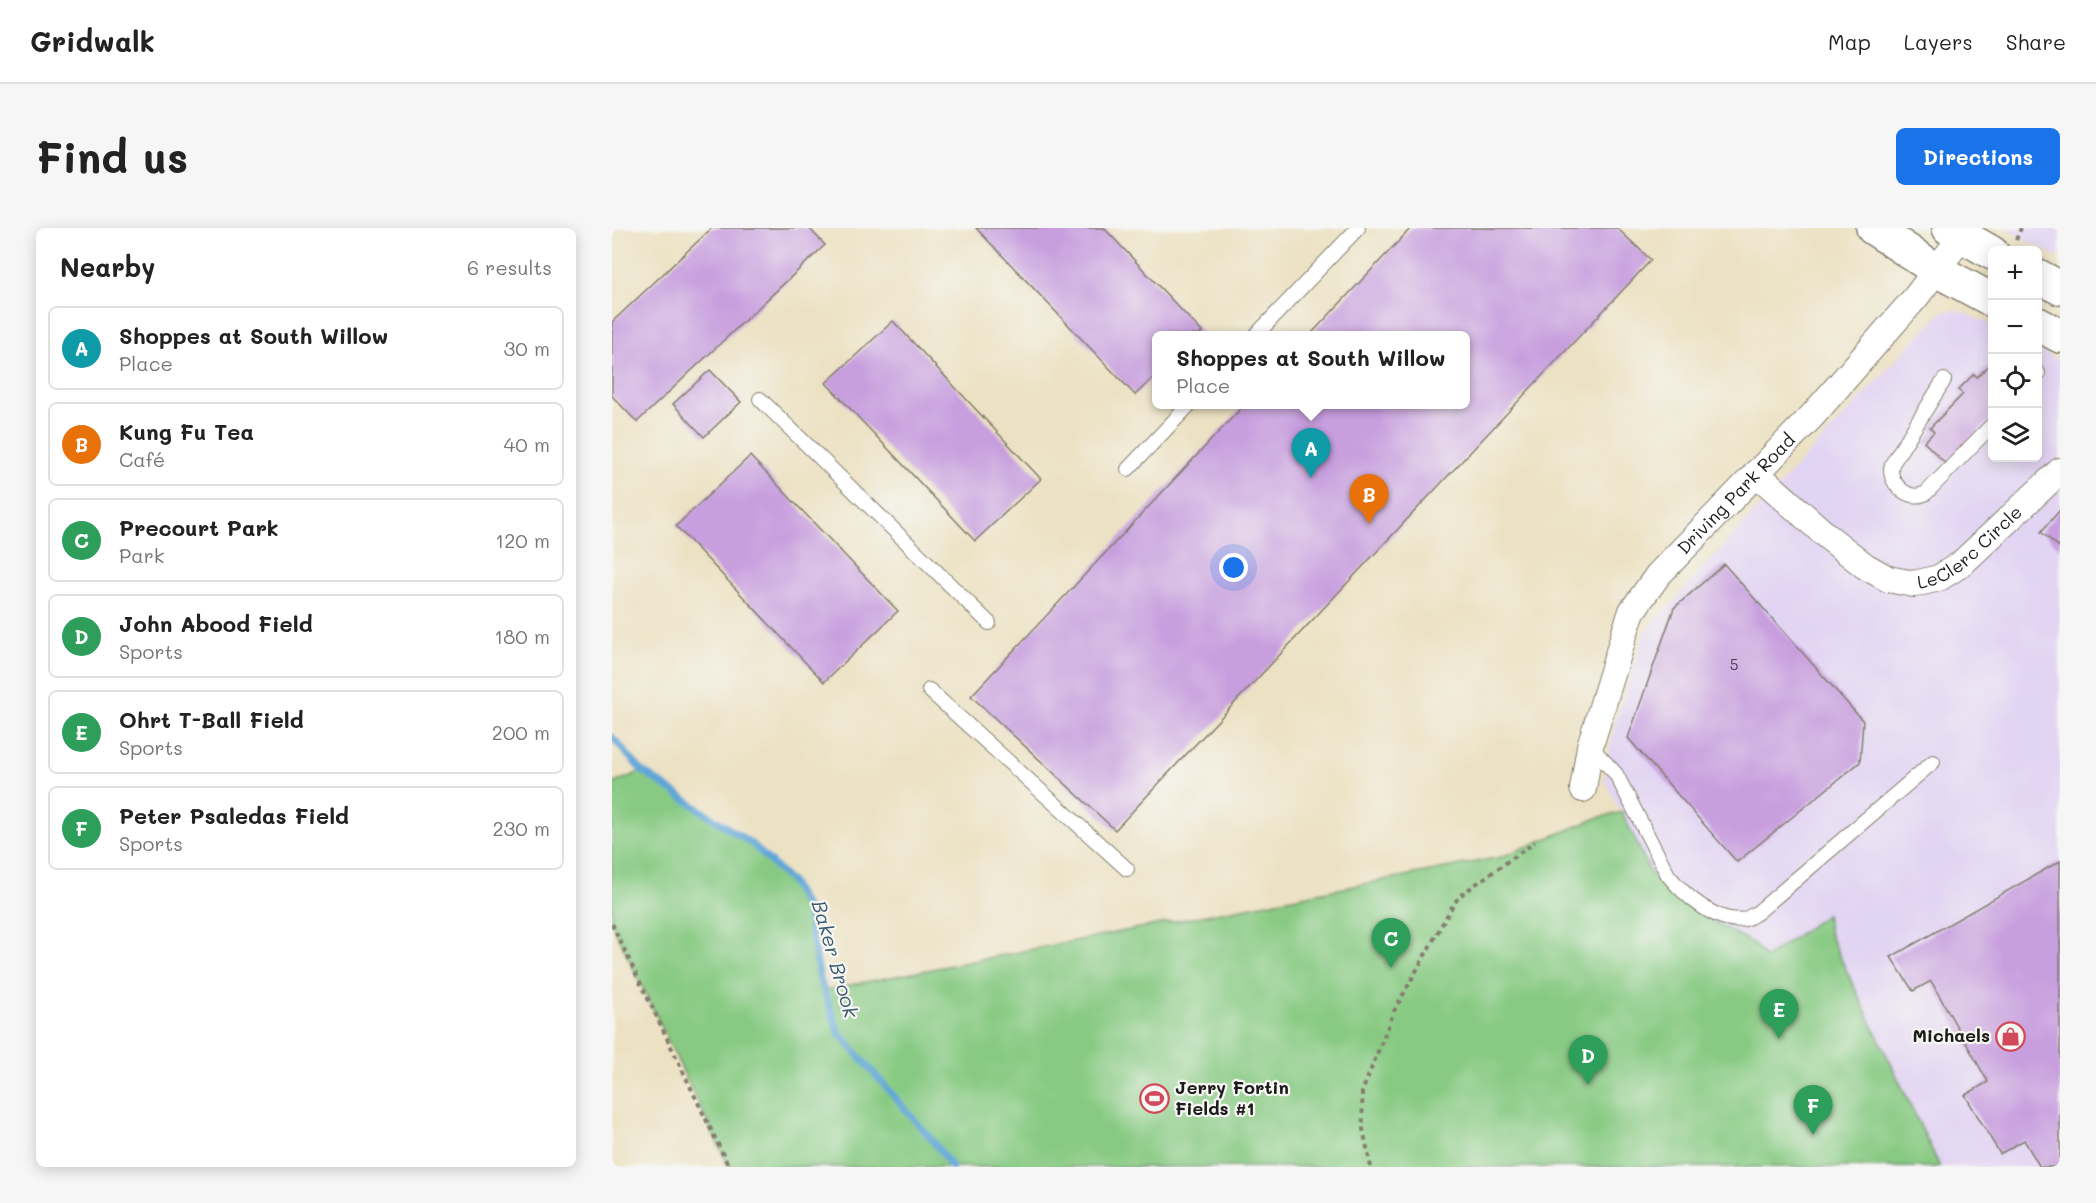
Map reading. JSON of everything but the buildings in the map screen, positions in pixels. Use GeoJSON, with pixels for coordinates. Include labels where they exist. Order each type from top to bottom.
{"type":"FeatureCollection","features":[{"type":"Feature","properties":{"kind":"main road"},"geometry":{"type":"LineString","coordinates":[[1873,228],[1938,270],[1988,298]]}},
{"type":"Feature","properties":{"kind":"main road"},"geometry":{"type":"LineString","coordinates":[[1955,232],[2001,246]]}},
{"type":"Feature","properties":{"kind":"main road"},"geometry":{"type":"LineString","coordinates":[[2042,279],[2060,288]]}},
{"type":"Feature","properties":{"kind":"main road"},"geometry":{"type":"LineString","coordinates":[[2042,327],[2060,336]]}},
{"type":"Feature","properties":{"kind":"street","name":"Driving Park Road"},"geometry":{"type":"LineString","coordinates":[[1582,789],[1590,746],[1625,632],[1636,604],[1658,575],[1813,415],[1938,270],[1955,232]]}},
{"type":"Feature","properties":{"kind":"street","name":"LeClerc Circle"},"geometry":{"type":"LineString","coordinates":[[1756,473],[1828,537],[1865,566],[1888,579],[1914,584],[1940,578],[1961,564],[2060,471]]}},
{"type":"Feature","properties":{"kind":"lane"},"geometry":{"type":"LineString","coordinates":[[1261,331],[1358,228]]}},
{"type":"Feature","properties":{"kind":"lane"},"geometry":{"type":"LineString","coordinates":[[1944,380],[1892,464],[1890,474],[1896,485],[1913,495],[1926,493],[1988,428]]}},
{"type":"Feature","properties":{"kind":"lane"},"geometry":{"type":"LineString","coordinates":[[760,399],[988,623]]}},
{"type":"Feature","properties":{"kind":"lane"},"geometry":{"type":"LineString","coordinates":[[1128,469],[1186,409]]}},
{"type":"Feature","properties":{"kind":"lane"},"geometry":{"type":"LineString","coordinates":[[928,690],[1127,869]]}},
{"type":"Feature","properties":{"kind":"lane"},"geometry":{"type":"LineString","coordinates":[[1590,746],[1616,774],[1668,875],[1678,887],[1699,904],[1723,918],[1745,919],[1758,912],[1933,762]]}},
{"type":"Feature","properties":{"kind":"path"},"geometry":{"type":"LineString","coordinates":[[2005,246],[2021,228]]}},
{"type":"Feature","properties":{"kind":"path"},"geometry":{"type":"LineString","coordinates":[[1371,1167],[1363,1129],[1362,1092],[1394,1011],[1454,903],[1462,894],[1535,842]]}},
{"type":"Feature","properties":{"kind":"path"},"geometry":{"type":"LineString","coordinates":[[612,924],[729,1167]]}},
{"type":"Feature","properties":{"kind":"shaded area"},"geometry":{"type":"Polygon","coordinates":[[[2006,228],[2060,228],[2060,258],[2042,249],[2042,246],[2027,241],[2006,228]]]}},
{"type":"Feature","properties":{"kind":"shaded area"},"geometry":{"type":"Polygon","coordinates":[[[1958,310],[1988,323],[1988,462],[2042,462],[2042,351],[2060,361],[2060,1167],[1940,1167],[1830,936],[1826,915],[1765,958],[1754,943],[1676,899],[1662,887],[1652,873],[1604,779],[1614,727],[1645,633],[1941,312],[1958,310]]]}},
{"type":"Feature","properties":{"kind":"green space"},"geometry":{"type":"Polygon","coordinates":[[[642,771],[735,832],[779,869],[796,889],[810,919],[821,980],[825,990],[1501,857],[1597,818],[1622,812],[1651,873],[1662,887],[1676,899],[1754,944],[1765,958],[1826,915],[1830,936],[1940,1167],[729,1167],[612,924],[612,784],[642,771]]]}},
{"type":"Feature","properties":{"kind":"waterway","name":"Baker Brook"},"geometry":{"type":"LineString","coordinates":[[612,737],[642,771],[752,844],[791,882],[807,909],[820,979],[839,1033],[933,1141],[952,1167]]}},
{"type":"Feature","properties":{"kind":"place","name":"Shoppes at South Willow"},"geometry":{"type":"Point","coordinates":[1311,478]}},
{"type":"Feature","properties":{"kind":"place","name":"Kung Fu Tea"},"geometry":{"type":"Point","coordinates":[1369,524]}},
{"type":"Feature","properties":{"kind":"place","name":"Precourt Park"},"geometry":{"type":"Point","coordinates":[1391,968]}},
{"type":"Feature","properties":{"kind":"place","name":"Michaels"},"geometry":{"type":"Point","coordinates":[2011,1036]}},
{"type":"Feature","properties":{"kind":"place","name":"Ohrt T-Ball Field"},"geometry":{"type":"Point","coordinates":[1779,1039]}},
{"type":"Feature","properties":{"kind":"place","name":"John Abood Field"},"geometry":{"type":"Point","coordinates":[1588,1085]}},
{"type":"Feature","properties":{"kind":"place","name":"Jerry Fortin Fields #1"},"geometry":{"type":"Point","coordinates":[1154,1098]}},
{"type":"Feature","properties":{"kind":"place","name":"Peter Psaledas Field"},"geometry":{"type":"Point","coordinates":[1813,1135]}}]}
